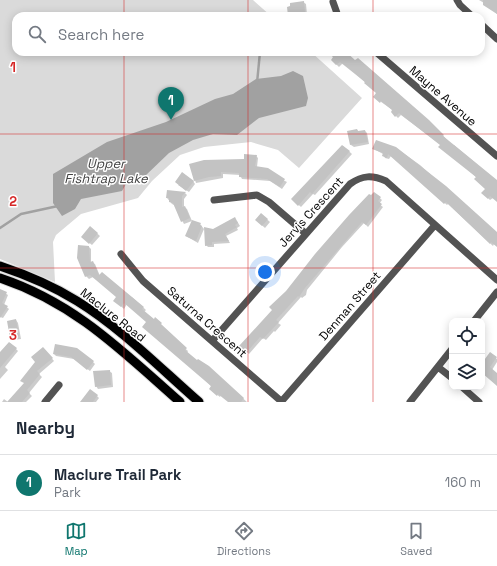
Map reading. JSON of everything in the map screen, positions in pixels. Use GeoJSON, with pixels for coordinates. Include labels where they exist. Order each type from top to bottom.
{"type":"FeatureCollection","features":[{"type":"Feature","properties":{"kind":"main road","name":"Maclure Road"},"geometry":{"type":"LineString","coordinates":[[0,266],[46,284],[78,301],[104,320],[199,402]]}},
{"type":"Feature","properties":{"kind":"main road","name":"Maclure Road"},"geometry":{"type":"LineString","coordinates":[[0,278],[23,286],[60,304],[82,318],[180,402]]}},
{"type":"Feature","properties":{"kind":"street"},"geometry":{"type":"LineString","coordinates":[[457,0],[460,6],[467,12]]}},
{"type":"Feature","properties":{"kind":"street"},"geometry":{"type":"LineString","coordinates":[[332,2],[336,12]]}},
{"type":"Feature","properties":{"kind":"street"},"geometry":{"type":"LineString","coordinates":[[485,28],[497,38]]}},
{"type":"Feature","properties":{"kind":"street","name":"Mayne Avenue"},"geometry":{"type":"LineString","coordinates":[[381,56],[497,155]]}},
{"type":"Feature","properties":{"kind":"street","name":"Jervis Crescent"},"geometry":{"type":"LineString","coordinates":[[212,341],[305,233],[350,184],[358,178],[370,176],[386,181],[497,280]]}},
{"type":"Feature","properties":{"kind":"street"},"geometry":{"type":"LineString","coordinates":[[214,200],[257,195],[270,202],[305,233]]}},
{"type":"Feature","properties":{"kind":"street","name":"Denman Street"},"geometry":{"type":"LineString","coordinates":[[282,402],[435,225]]}},
{"type":"Feature","properties":{"kind":"street","name":"Saturna Crescent"},"geometry":{"type":"LineString","coordinates":[[121,254],[143,282],[282,402]]}},
{"type":"Feature","properties":{"kind":"street"},"geometry":{"type":"LineString","coordinates":[[476,318],[497,292]]}},
{"type":"Feature","properties":{"kind":"street"},"geometry":{"type":"LineString","coordinates":[[410,402],[449,353]]}},
{"type":"Feature","properties":{"kind":"street"},"geometry":{"type":"LineString","coordinates":[[438,367],[449,376]]}},
{"type":"Feature","properties":{"kind":"street"},"geometry":{"type":"LineString","coordinates":[[44,402],[59,385]]}},
{"type":"Feature","properties":{"kind":"street"},"geometry":{"type":"LineString","coordinates":[[465,390],[479,402]]}},
{"type":"Feature","properties":{"kind":"shaded area"},"geometry":{"type":"Polygon","coordinates":[[[0,0],[253,0],[266,12],[12,12],[12,56],[315,56],[362,98],[299,168],[278,150],[251,142],[204,147],[180,155],[152,181],[138,198],[81,214],[56,235],[53,242],[55,282],[0,259],[0,0]]]}},
{"type":"Feature","properties":{"kind":"water","name":"Upper Fishtrap Lake"},"geometry":{"type":"Polygon","coordinates":[[[293,71],[303,76],[308,98],[306,106],[259,118],[237,135],[213,134],[193,140],[169,153],[144,177],[129,179],[122,191],[81,199],[75,209],[62,216],[53,203],[53,174],[107,142],[166,122],[215,99],[233,94],[256,79],[281,76],[293,71]]]}},
{"type":"Feature","properties":{"kind":"building"},"geometry":{"type":"Polygon","coordinates":[[[483,0],[497,0],[497,14],[483,5],[483,0]]]}},
{"type":"Feature","properties":{"kind":"building"},"geometry":{"type":"Polygon","coordinates":[[[304,1],[305,12],[288,12],[287,7],[290,6],[290,3],[304,1]]]}},
{"type":"Feature","properties":{"kind":"building"},"geometry":{"type":"Polygon","coordinates":[[[332,56],[350,56],[355,60],[358,58],[429,120],[444,135],[443,136],[497,180],[497,202],[490,196],[488,199],[481,193],[485,189],[474,179],[476,177],[438,147],[440,145],[399,113],[395,117],[391,112],[392,110],[381,101],[380,103],[373,97],[376,93],[364,83],[365,82],[340,62],[336,65],[331,60],[333,57],[332,56]]]}},
{"type":"Feature","properties":{"kind":"building"},"geometry":{"type":"Polygon","coordinates":[[[357,129],[358,131],[365,130],[368,142],[350,145],[347,131],[357,129]]]}},
{"type":"Feature","properties":{"kind":"building"},"geometry":{"type":"Polygon","coordinates":[[[376,140],[396,147],[446,186],[497,232],[497,247],[491,242],[490,244],[446,202],[444,204],[388,154],[387,158],[382,156],[383,153],[372,149],[376,140]]]}},
{"type":"Feature","properties":{"kind":"building"},"geometry":{"type":"Polygon","coordinates":[[[342,145],[350,151],[312,194],[310,192],[298,206],[291,199],[342,145]]]}},
{"type":"Feature","properties":{"kind":"building"},"geometry":{"type":"Polygon","coordinates":[[[244,154],[257,155],[255,166],[268,168],[285,179],[280,187],[267,179],[239,177],[239,173],[221,172],[221,176],[209,177],[194,181],[189,164],[204,160],[244,159],[244,154]]]}},
{"type":"Feature","properties":{"kind":"building"},"geometry":{"type":"Polygon","coordinates":[[[182,172],[194,181],[186,191],[175,182],[182,172]]]}},
{"type":"Feature","properties":{"kind":"building"},"geometry":{"type":"Polygon","coordinates":[[[167,190],[186,192],[182,196],[182,207],[185,206],[190,218],[181,222],[173,203],[169,202],[169,198],[166,198],[167,190]]]}},
{"type":"Feature","properties":{"kind":"building"},"geometry":{"type":"Polygon","coordinates":[[[374,192],[381,197],[378,201],[382,204],[366,225],[362,222],[299,297],[298,296],[276,320],[279,322],[263,339],[260,337],[247,352],[239,346],[272,310],[269,307],[286,291],[315,254],[349,215],[369,194],[371,195],[374,192]]]}},
{"type":"Feature","properties":{"kind":"building"},"geometry":{"type":"Polygon","coordinates":[[[261,213],[268,219],[262,226],[255,220],[261,213]]]}},
{"type":"Feature","properties":{"kind":"building"},"geometry":{"type":"Polygon","coordinates":[[[235,217],[238,223],[235,225],[237,227],[225,234],[229,241],[212,242],[212,245],[205,246],[204,227],[213,229],[235,217]]]}},
{"type":"Feature","properties":{"kind":"building"},"geometry":{"type":"Polygon","coordinates":[[[192,220],[201,223],[200,225],[202,226],[196,241],[185,236],[192,220]]]}},
{"type":"Feature","properties":{"kind":"building"},"geometry":{"type":"Polygon","coordinates":[[[90,226],[98,233],[89,244],[81,237],[90,226]]]}},
{"type":"Feature","properties":{"kind":"building"},"geometry":{"type":"Polygon","coordinates":[[[78,245],[89,246],[90,262],[93,261],[99,275],[102,272],[144,307],[142,309],[154,319],[155,317],[162,323],[161,324],[187,348],[185,350],[197,360],[198,359],[209,366],[244,398],[241,402],[228,402],[218,394],[217,396],[209,389],[211,386],[142,327],[146,322],[124,303],[121,307],[113,301],[116,297],[90,275],[85,277],[77,258],[78,245]]]}},
{"type":"Feature","properties":{"kind":"building"},"geometry":{"type":"Polygon","coordinates":[[[0,289],[7,292],[2,303],[8,306],[0,318],[0,289]]]}},
{"type":"Feature","properties":{"kind":"building"},"geometry":{"type":"Polygon","coordinates":[[[16,319],[19,336],[10,338],[7,321],[16,319]]]}},
{"type":"Feature","properties":{"kind":"building"},"geometry":{"type":"Polygon","coordinates":[[[9,342],[17,348],[0,368],[0,352],[9,342]]]}},
{"type":"Feature","properties":{"kind":"building"},"geometry":{"type":"Polygon","coordinates":[[[55,344],[77,348],[94,361],[87,370],[71,357],[53,354],[55,344]]]}},
{"type":"Feature","properties":{"kind":"building"},"geometry":{"type":"Polygon","coordinates":[[[43,347],[53,358],[37,371],[40,374],[27,390],[30,393],[22,402],[7,402],[24,383],[20,381],[35,362],[31,357],[43,347]]]}},
{"type":"Feature","properties":{"kind":"building"},"geometry":{"type":"Polygon","coordinates":[[[490,352],[497,357],[490,367],[497,373],[497,386],[485,376],[485,359],[490,352]]]}},
{"type":"Feature","properties":{"kind":"building"},"geometry":{"type":"Polygon","coordinates":[[[110,370],[111,385],[95,387],[93,371],[110,370]]]}},
{"type":"Feature","properties":{"kind":"building"},"geometry":{"type":"Polygon","coordinates":[[[90,389],[98,395],[93,402],[80,402],[90,389]]]}},
{"type":"Feature","properties":{"kind":"waterway"},"geometry":{"type":"LineString","coordinates":[[257,83],[260,56]]}},
{"type":"Feature","properties":{"kind":"waterway"},"geometry":{"type":"LineString","coordinates":[[0,228],[21,214],[58,206]]}},
{"type":"Feature","properties":{"kind":"place","name":"Maclure Trail Park"},"geometry":{"type":"Point","coordinates":[171,120]}}]}
